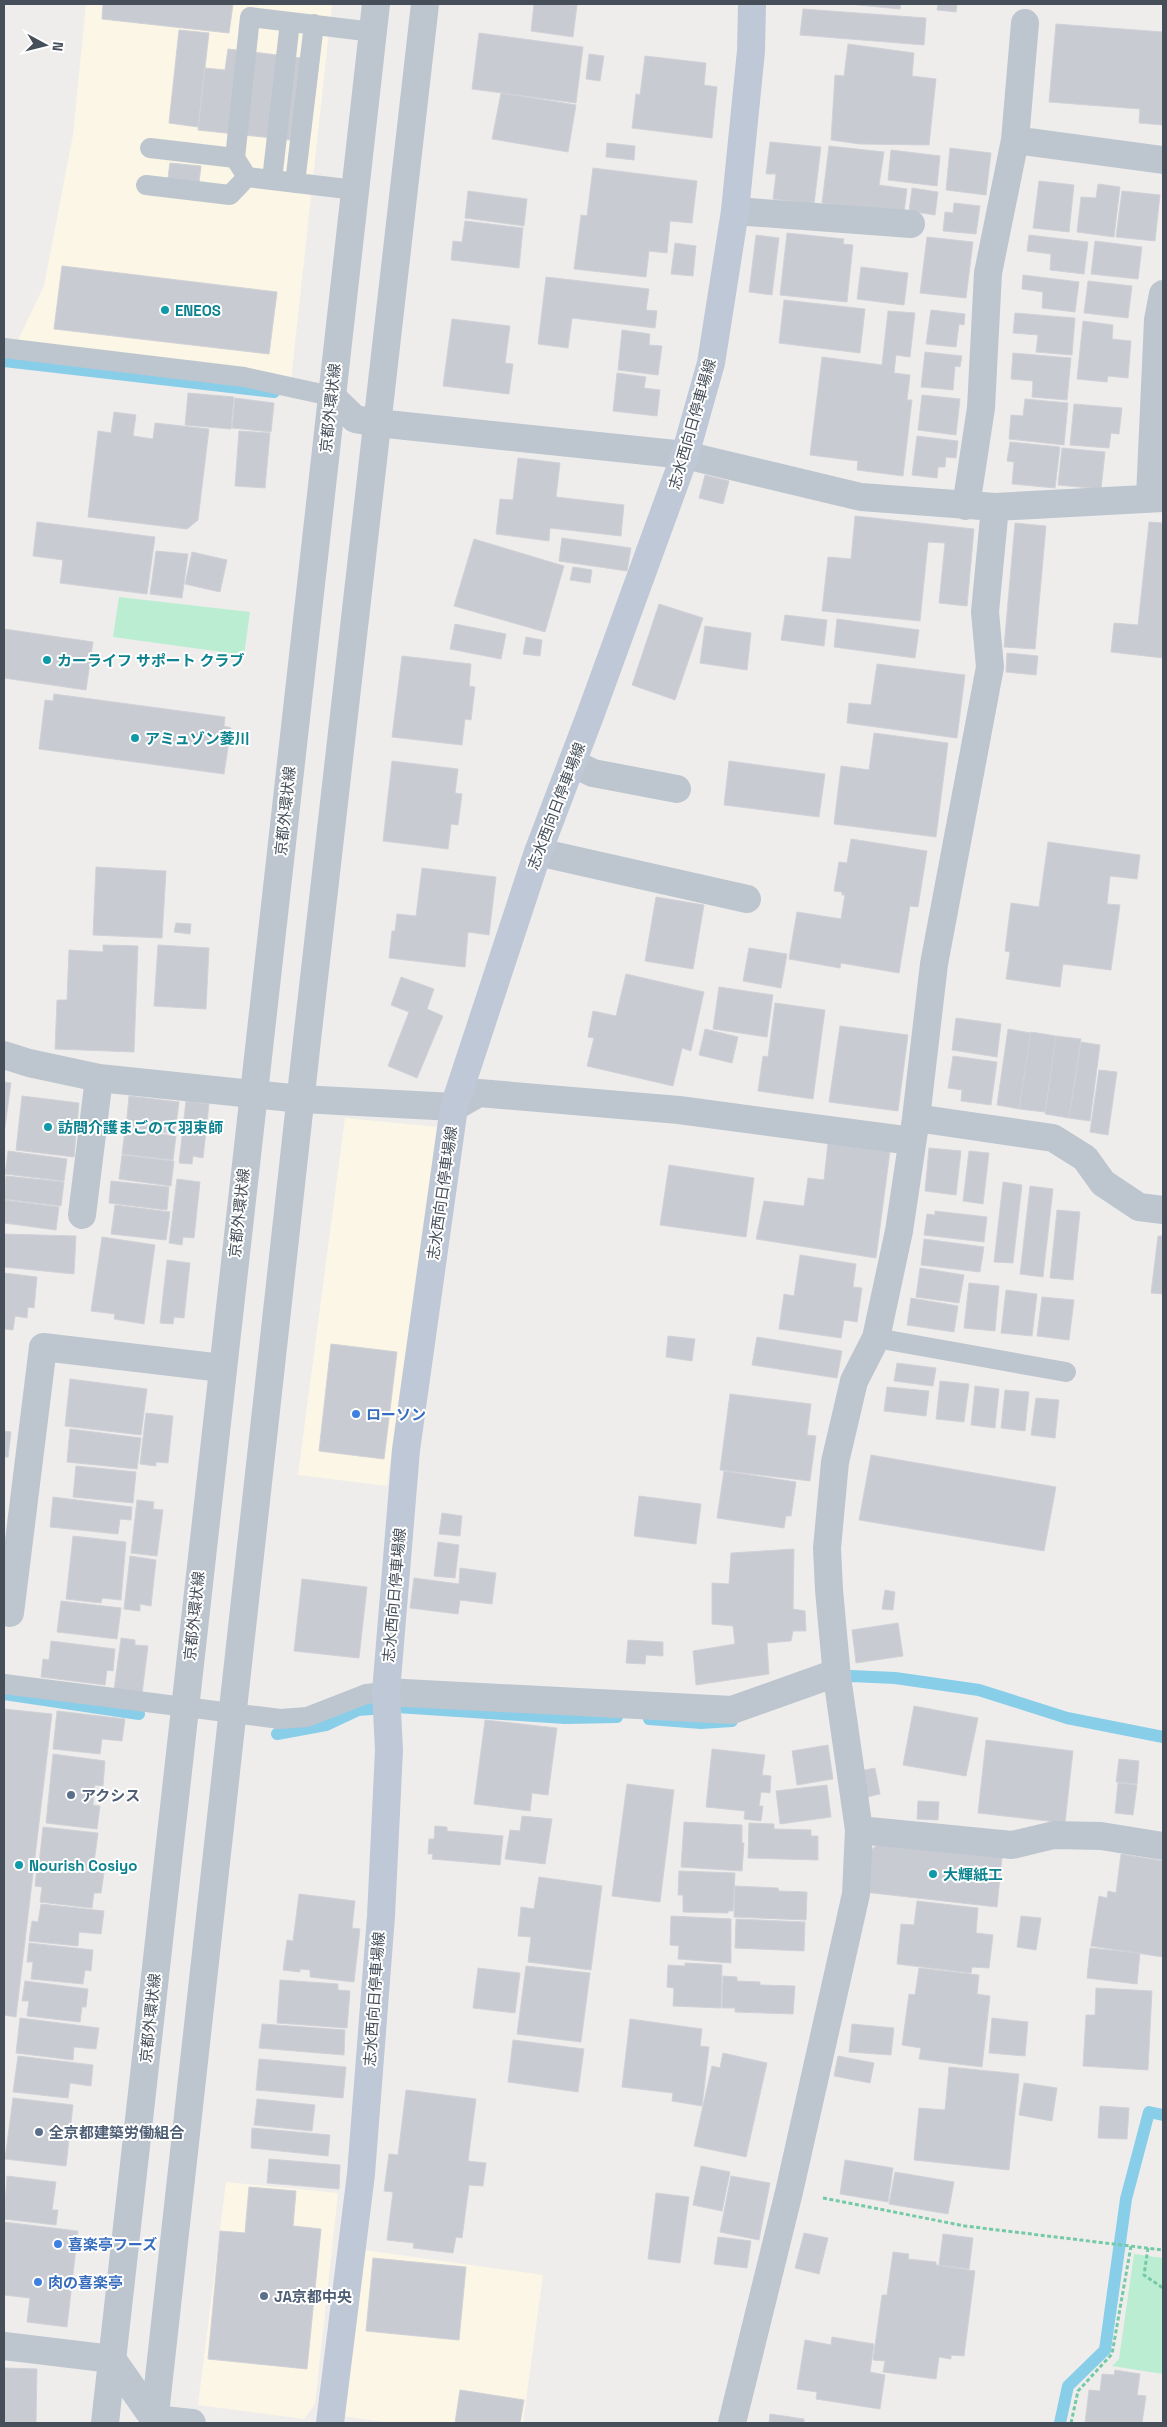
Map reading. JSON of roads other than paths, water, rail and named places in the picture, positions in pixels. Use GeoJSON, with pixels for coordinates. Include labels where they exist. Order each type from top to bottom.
{"type":"FeatureCollection","features":[{"type":"Feature","properties":{"kind":"main road","name":"志水西向日停車場線"},"geometry":{"type":"LineString","coordinates":[[330,2423],[361,2174],[381,1916],[389,1750],[386,1701],[406,1450],[454,1107],[538,852],[685,456],[711,363],[735,211],[752,51],[752,4]]}},
{"type":"Feature","properties":{"kind":"street","name":"京都外環状線"},"geometry":{"type":"LineString","coordinates":[[105,2423],[252,1092],[376,4]]}},
{"type":"Feature","properties":{"kind":"street"},"geometry":{"type":"LineString","coordinates":[[154,2421],[425,4]]}},
{"type":"Feature","properties":{"kind":"street"},"geometry":{"type":"LineString","coordinates":[[966,506],[981,408],[988,273],[1015,140],[1025,23]]}},
{"type":"Feature","properties":{"kind":"street"},"geometry":{"type":"LineString","coordinates":[[1015,140],[1163,160]]}},
{"type":"Feature","properties":{"kind":"street"},"geometry":{"type":"LineString","coordinates":[[735,211],[911,224]]}},
{"type":"Feature","properties":{"kind":"street"},"geometry":{"type":"LineString","coordinates":[[331,396],[355,419],[377,423],[685,456],[860,498],[995,507],[1157,497],[1158,320],[1163,294]]}},
{"type":"Feature","properties":{"kind":"street"},"geometry":{"type":"LineString","coordinates":[[732,2423],[789,2192],[856,1894],[859,1830],[838,1683],[827,1548],[835,1462],[854,1381],[876,1338],[899,1231],[914,1130],[934,964],[990,667],[985,612],[995,507]]}},
{"type":"Feature","properties":{"kind":"street"},"geometry":{"type":"LineString","coordinates":[[572,763],[593,773],[677,789]]}},
{"type":"Feature","properties":{"kind":"street"},"geometry":{"type":"LineString","coordinates":[[538,852],[747,899]]}},
{"type":"Feature","properties":{"kind":"street"},"geometry":{"type":"LineString","coordinates":[[4,1054],[29,1063],[99,1078],[301,1098],[454,1107],[479,1093],[914,1130],[1053,1138],[1085,1158],[1103,1183],[1138,1207],[1163,1210]]}},
{"type":"Feature","properties":{"kind":"street"},"geometry":{"type":"LineString","coordinates":[[82,1215],[99,1078]]}},
{"type":"Feature","properties":{"kind":"street"},"geometry":{"type":"LineString","coordinates":[[10,1614],[14,1501],[43,1347],[222,1368]]}},
{"type":"Feature","properties":{"kind":"street"},"geometry":{"type":"LineString","coordinates":[[386,1701],[732,1710],[838,1683]]}},
{"type":"Feature","properties":{"kind":"street"},"geometry":{"type":"LineString","coordinates":[[859,1830],[1012,1845],[1054,1835],[1101,1836],[1163,1846]]}},
{"type":"Feature","properties":{"kind":"street"},"geometry":{"type":"LineString","coordinates":[[4,2346],[112,2359],[154,2421]]}},
{"type":"Feature","properties":{"kind":"street"},"geometry":{"type":"LineString","coordinates":[[154,2421],[192,2423]]}},
{"type":"Feature","properties":{"kind":"lane"},"geometry":{"type":"LineString","coordinates":[[247,177],[235,158],[250,17],[373,32]]}},
{"type":"Feature","properties":{"kind":"lane"},"geometry":{"type":"LineString","coordinates":[[272,180],[290,22]]}},
{"type":"Feature","properties":{"kind":"lane"},"geometry":{"type":"LineString","coordinates":[[295,183],[314,24]]}},
{"type":"Feature","properties":{"kind":"lane"},"geometry":{"type":"LineString","coordinates":[[150,148],[235,158]]}},
{"type":"Feature","properties":{"kind":"lane"},"geometry":{"type":"LineString","coordinates":[[247,177],[355,190]]}},
{"type":"Feature","properties":{"kind":"lane"},"geometry":{"type":"LineString","coordinates":[[146,186],[230,195],[247,177]]}},
{"type":"Feature","properties":{"kind":"lane"},"geometry":{"type":"LineString","coordinates":[[4,348],[244,377],[331,396]]}},
{"type":"Feature","properties":{"kind":"lane"},"geometry":{"type":"LineString","coordinates":[[876,1338],[1066,1372]]}},
{"type":"Feature","properties":{"kind":"lane"},"geometry":{"type":"LineString","coordinates":[[4,1684],[280,1720],[307,1717],[366,1694],[386,1701]]}},
{"type":"Feature","properties":{"kind":"waterway"},"geometry":{"type":"LineString","coordinates":[[4,361],[274,392]]}},
{"type":"Feature","properties":{"kind":"waterway"},"geometry":{"type":"LineString","coordinates":[[835,1683],[851,1676],[895,1678],[979,1690],[1067,1718],[1163,1737]]}},
{"type":"Feature","properties":{"kind":"waterway"},"geometry":{"type":"LineString","coordinates":[[4,1694],[139,1714]]}},
{"type":"Feature","properties":{"kind":"waterway"},"geometry":{"type":"LineString","coordinates":[[277,1734],[326,1725],[358,1710],[397,1707],[565,1718],[617,1717]]}},
{"type":"Feature","properties":{"kind":"waterway"},"geometry":{"type":"LineString","coordinates":[[649,1719],[701,1723],[732,1721]]}},
{"type":"Feature","properties":{"kind":"waterway"},"geometry":{"type":"LineString","coordinates":[[1060,2423],[1068,2386],[1105,2350],[1126,2199],[1149,2112],[1163,2115]]}},
{"type":"Feature","properties":{"kind":"place","name":"ENEOS"},"geometry":{"type":"Point","coordinates":[165,310]}},
{"type":"Feature","properties":{"kind":"place","name":"カーライフ サポート クラブ"},"geometry":{"type":"Point","coordinates":[47,660]}},
{"type":"Feature","properties":{"kind":"place","name":"アミュゾン菱川"},"geometry":{"type":"Point","coordinates":[135,738]}},
{"type":"Feature","properties":{"kind":"place","name":"訪問介護まごのて羽束師"},"geometry":{"type":"Point","coordinates":[48,1127]}},
{"type":"Feature","properties":{"kind":"place","name":"ローソン"},"geometry":{"type":"Point","coordinates":[356,1414]}},
{"type":"Feature","properties":{"kind":"place","name":"アクシス"},"geometry":{"type":"Point","coordinates":[71,1795]}},
{"type":"Feature","properties":{"kind":"place","name":"Nourish Cosiyo"},"geometry":{"type":"Point","coordinates":[19,1865]}},
{"type":"Feature","properties":{"kind":"place","name":"大輝紙工"},"geometry":{"type":"Point","coordinates":[933,1874]}},
{"type":"Feature","properties":{"kind":"place","name":"全京都建築労働組合"},"geometry":{"type":"Point","coordinates":[39,2132]}},
{"type":"Feature","properties":{"kind":"place","name":"喜楽亭フーズ"},"geometry":{"type":"Point","coordinates":[58,2244]}},
{"type":"Feature","properties":{"kind":"place","name":"肉の喜楽亭"},"geometry":{"type":"Point","coordinates":[38,2282]}},
{"type":"Feature","properties":{"kind":"place","name":"JA京都中央"},"geometry":{"type":"Point","coordinates":[264,2296]}}]}
